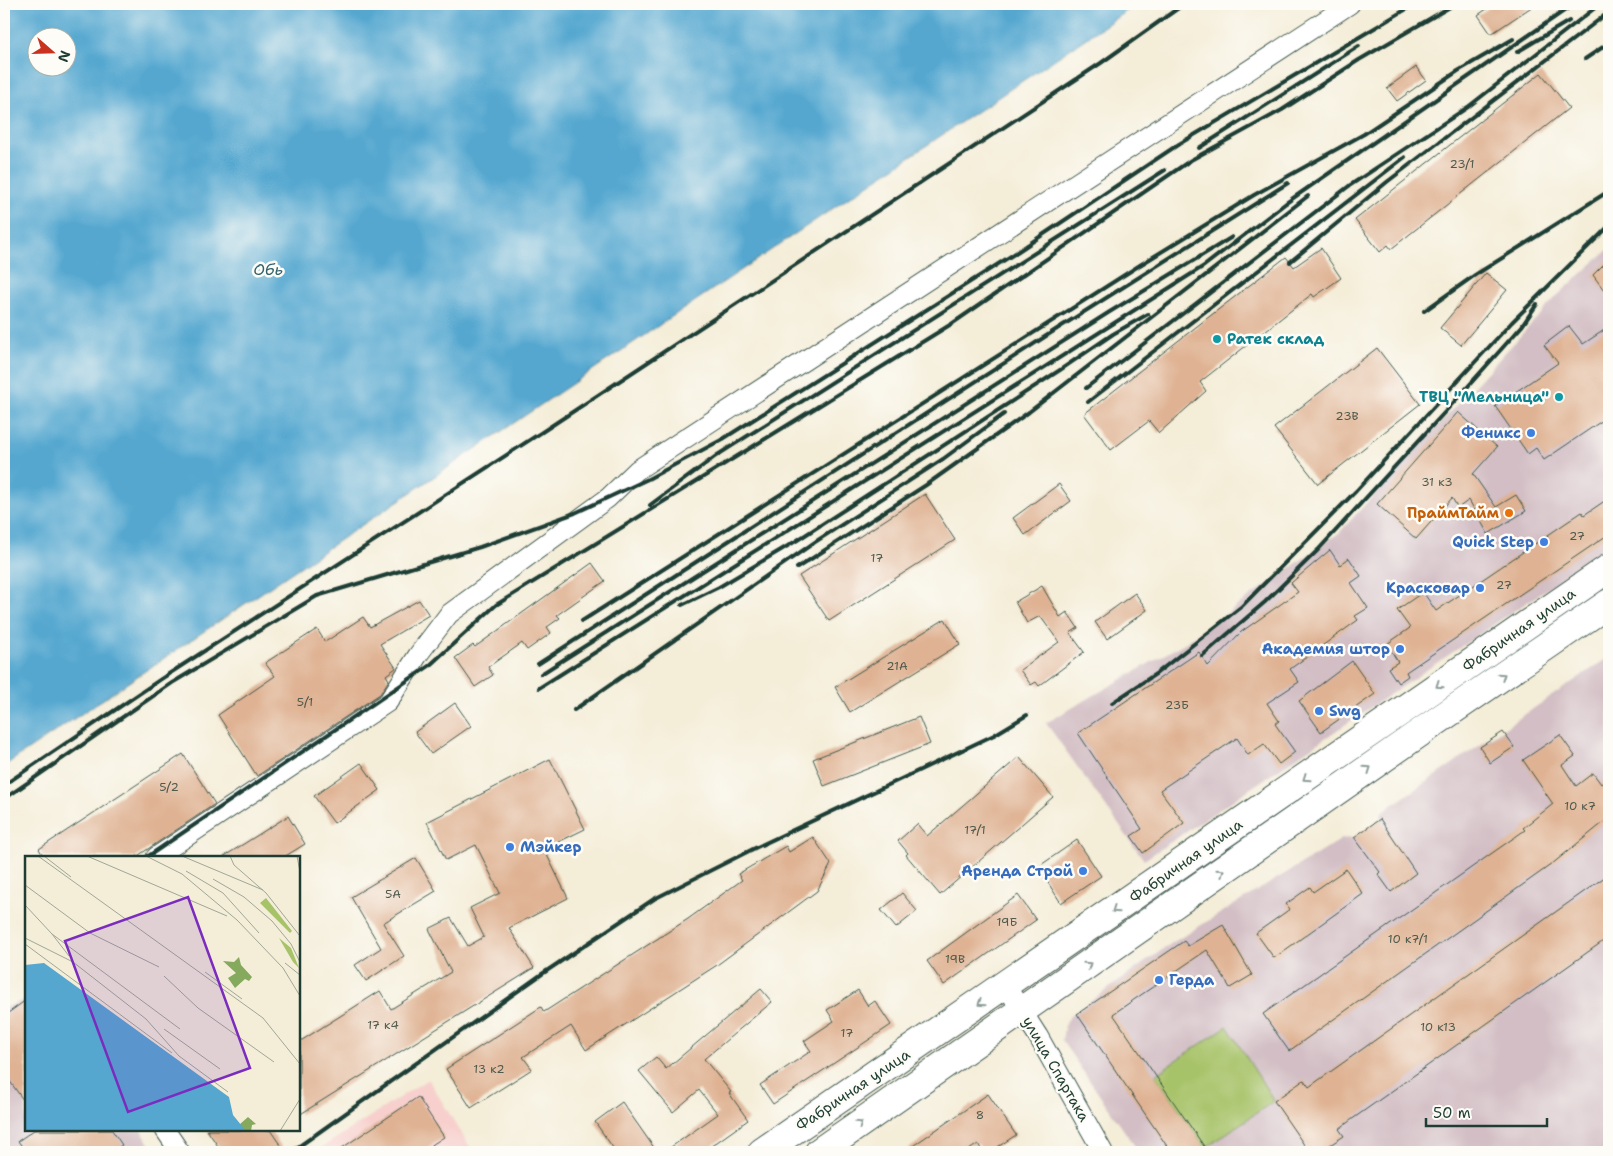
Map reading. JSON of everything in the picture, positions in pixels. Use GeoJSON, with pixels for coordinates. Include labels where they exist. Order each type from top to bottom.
{"type":"FeatureCollection","features":[{"type":"Feature","properties":{"kind":"main road","name":"Фабричная улица"},"geometry":{"type":"LineString","coordinates":[[762,1152],[1006,986],[1609,568]]}},
{"type":"Feature","properties":{"kind":"main road","name":"Фабричная улица"},"geometry":{"type":"LineString","coordinates":[[818,1152],[1609,603]]}},
{"type":"Feature","properties":{"kind":"street"},"geometry":{"type":"LineString","coordinates":[[157,856],[388,702],[418,655],[449,614],[608,498],[637,470],[1350,4]]}},
{"type":"Feature","properties":{"kind":"street","name":"улица Спартака"},"geometry":{"type":"LineString","coordinates":[[1006,986],[1103,1152]]}},
{"type":"Feature","properties":{"kind":"street"},"geometry":{"type":"LineString","coordinates":[[166,1131],[180,1152]]}},
{"type":"Feature","properties":{"kind":"shaded area"},"geometry":{"type":"Polygon","coordinates":[[[1609,249],[1609,547],[1144,860],[1046,723],[1188,641],[1339,533],[1558,295],[1609,249]]]}},
{"type":"Feature","properties":{"kind":"shaded area"},"geometry":{"type":"Polygon","coordinates":[[[1609,657],[1609,1152],[1139,1152],[1062,1041],[1064,1028],[1070,1016],[1172,943],[1342,839],[1354,837],[1380,819],[1382,812],[1609,657]]]}},
{"type":"Feature","properties":{"kind":"shaded area"},"geometry":{"type":"Polygon","coordinates":[[[25,999],[25,1131],[142,1131],[154,1152],[4,1152],[4,1008],[25,999]]]}},
{"type":"Feature","properties":{"kind":"shaded area"},"geometry":{"type":"Polygon","coordinates":[[[428,1079],[473,1152],[315,1152],[428,1079]]]}},
{"type":"Feature","properties":{"kind":"green space"},"geometry":{"type":"Polygon","coordinates":[[[1227,1026],[1274,1101],[1205,1148],[1155,1075],[1227,1026]]]}},
{"type":"Feature","properties":{"kind":"water","name":"Обь"},"geometry":{"type":"Polygon","coordinates":[[[4,4],[1137,4],[4,766],[4,4]]]}},
{"type":"Feature","properties":{"kind":"building"},"geometry":{"type":"Polygon","coordinates":[[[1494,4],[1536,4],[1491,34],[1478,15],[1494,4]]]}},
{"type":"Feature","properties":{"kind":"building"},"geometry":{"type":"Polygon","coordinates":[[[1416,67],[1426,80],[1397,101],[1387,88],[1416,67]]]}},
{"type":"Feature","properties":{"kind":"building"},"geometry":{"type":"Polygon","coordinates":[[[1541,73],[1569,108],[1391,249],[1388,245],[1380,252],[1355,220],[1541,73]]]}},
{"type":"Feature","properties":{"kind":"building","name":"Ратек склад"},"geometry":{"type":"Polygon","coordinates":[[[1321,248],[1341,278],[1314,297],[1312,294],[1200,382],[1206,391],[1159,433],[1149,421],[1111,450],[1084,414],[1286,257],[1294,267],[1321,248]]]}},
{"type":"Feature","properties":{"kind":"building"},"geometry":{"type":"Polygon","coordinates":[[[1609,259],[1609,297],[1593,275],[1609,259]]]}},
{"type":"Feature","properties":{"kind":"building"},"geometry":{"type":"Polygon","coordinates":[[[1486,273],[1507,290],[1461,345],[1440,328],[1486,273]]]}},
{"type":"Feature","properties":{"kind":"building","name":"ТВЦ \"Мельница\""},"geometry":{"type":"Polygon","coordinates":[[[1569,326],[1583,344],[1609,327],[1609,416],[1544,460],[1536,448],[1528,454],[1495,406],[1558,363],[1544,345],[1569,326]]]}},
{"type":"Feature","properties":{"kind":"building"},"geometry":{"type":"Polygon","coordinates":[[[1377,348],[1420,404],[1318,484],[1274,428],[1377,348]]]}},
{"type":"Feature","properties":{"kind":"building"},"geometry":{"type":"Polygon","coordinates":[[[1458,412],[1497,447],[1473,474],[1496,507],[1516,495],[1526,511],[1488,534],[1469,500],[1458,508],[1452,498],[1416,539],[1377,504],[1458,412]]]}},
{"type":"Feature","properties":{"kind":"building"},"geometry":{"type":"Polygon","coordinates":[[[1059,484],[1071,501],[1025,535],[1013,518],[1059,484]]]}},
{"type":"Feature","properties":{"kind":"building"},"geometry":{"type":"Polygon","coordinates":[[[925,494],[955,540],[829,621],[799,576],[925,494]]]}},
{"type":"Feature","properties":{"kind":"building"},"geometry":{"type":"Polygon","coordinates":[[[1609,498],[1609,534],[1406,672],[1408,676],[1398,683],[1388,668],[1398,662],[1387,644],[1410,628],[1397,610],[1423,592],[1436,611],[1582,512],[1584,515],[1609,498]]]}},
{"type":"Feature","properties":{"kind":"building"},"geometry":{"type":"Polygon","coordinates":[[[1330,550],[1340,565],[1349,558],[1361,576],[1351,583],[1368,608],[1355,616],[1358,620],[1290,669],[1299,682],[1267,703],[1279,721],[1275,724],[1295,752],[1279,764],[1264,744],[1248,755],[1237,738],[1160,790],[1184,823],[1143,853],[1131,836],[1142,829],[1078,733],[1199,652],[1208,666],[1241,632],[1298,592],[1291,583],[1330,550]]]}},
{"type":"Feature","properties":{"kind":"building"},"geometry":{"type":"Polygon","coordinates":[[[592,563],[605,581],[557,615],[560,618],[547,627],[551,633],[527,650],[522,643],[488,667],[493,675],[475,687],[455,658],[473,645],[475,647],[592,563]]]}},
{"type":"Feature","properties":{"kind":"building"},"geometry":{"type":"Polygon","coordinates":[[[1042,586],[1060,617],[1067,612],[1078,628],[1070,633],[1084,652],[1039,686],[1036,682],[1031,685],[1020,670],[1059,642],[1040,616],[1027,623],[1015,602],[1042,586]]]}},
{"type":"Feature","properties":{"kind":"building"},"geometry":{"type":"Polygon","coordinates":[[[1135,593],[1147,610],[1107,639],[1095,622],[1135,593]]]}},
{"type":"Feature","properties":{"kind":"building"},"geometry":{"type":"Polygon","coordinates":[[[419,600],[429,615],[380,644],[396,668],[386,675],[389,680],[380,694],[257,776],[218,715],[275,676],[265,663],[317,629],[325,642],[363,617],[370,627],[419,600]]]}},
{"type":"Feature","properties":{"kind":"building"},"geometry":{"type":"Polygon","coordinates":[[[945,619],[960,644],[850,712],[835,687],[945,619]]]}},
{"type":"Feature","properties":{"kind":"building"},"geometry":{"type":"Polygon","coordinates":[[[1352,661],[1375,694],[1321,732],[1299,701],[1352,661]]]}},
{"type":"Feature","properties":{"kind":"building"},"geometry":{"type":"Polygon","coordinates":[[[455,703],[471,726],[431,754],[415,732],[455,703]]]}},
{"type":"Feature","properties":{"kind":"building"},"geometry":{"type":"Polygon","coordinates":[[[919,717],[930,744],[824,786],[813,759],[919,717]]]}},
{"type":"Feature","properties":{"kind":"building"},"geometry":{"type":"Polygon","coordinates":[[[1503,732],[1514,747],[1490,763],[1480,747],[1503,732]]]}},
{"type":"Feature","properties":{"kind":"building"},"geometry":{"type":"Polygon","coordinates":[[[1560,735],[1575,756],[1562,765],[1576,786],[1593,773],[1601,784],[1609,778],[1609,818],[1552,864],[1289,1051],[1263,1014],[1525,830],[1523,828],[1553,804],[1523,760],[1560,735]]]}},
{"type":"Feature","properties":{"kind":"building"},"geometry":{"type":"Polygon","coordinates":[[[183,754],[215,804],[137,856],[43,856],[39,849],[183,754]]]}},
{"type":"Feature","properties":{"kind":"building"},"geometry":{"type":"Polygon","coordinates":[[[1019,757],[1053,797],[940,895],[906,855],[908,853],[898,841],[917,824],[927,836],[1019,757]]]}},
{"type":"Feature","properties":{"kind":"building"},"geometry":{"type":"Polygon","coordinates":[[[550,759],[585,829],[544,849],[568,898],[509,928],[534,968],[300,1114],[300,1041],[380,991],[391,1009],[451,972],[429,929],[451,918],[468,946],[484,937],[470,908],[500,893],[476,845],[446,860],[427,822],[550,759]]]}},
{"type":"Feature","properties":{"kind":"building"},"geometry":{"type":"Polygon","coordinates":[[[361,763],[380,790],[334,823],[314,796],[361,763]]]}},
{"type":"Feature","properties":{"kind":"building"},"geometry":{"type":"Polygon","coordinates":[[[288,816],[305,844],[286,856],[225,856],[288,816]]]}},
{"type":"Feature","properties":{"kind":"building"},"geometry":{"type":"Polygon","coordinates":[[[1380,819],[1416,873],[1391,892],[1378,874],[1380,872],[1354,837],[1380,819]]]}},
{"type":"Feature","properties":{"kind":"building"},"geometry":{"type":"Polygon","coordinates":[[[813,837],[831,864],[817,891],[717,965],[586,1050],[571,1026],[523,1057],[532,1069],[471,1108],[446,1069],[541,1007],[544,1012],[688,919],[742,880],[738,874],[786,846],[789,852],[813,837]]]}},
{"type":"Feature","properties":{"kind":"building"},"geometry":{"type":"Polygon","coordinates":[[[1077,840],[1101,876],[1061,903],[1038,867],[1077,840]]]}},
{"type":"Feature","properties":{"kind":"building"},"geometry":{"type":"Polygon","coordinates":[[[416,858],[436,891],[383,923],[404,956],[366,981],[355,965],[381,948],[351,897],[416,858]]]}},
{"type":"Feature","properties":{"kind":"building"},"geometry":{"type":"Polygon","coordinates":[[[1346,869],[1363,894],[1274,958],[1256,933],[1290,909],[1286,904],[1310,887],[1313,892],[1346,869]]]}},
{"type":"Feature","properties":{"kind":"building"},"geometry":{"type":"Polygon","coordinates":[[[1609,874],[1609,937],[1339,1129],[1344,1136],[1319,1152],[1309,1152],[1274,1101],[1304,1080],[1309,1087],[1609,874]]]}},
{"type":"Feature","properties":{"kind":"building"},"geometry":{"type":"Polygon","coordinates":[[[902,893],[917,911],[896,928],[881,910],[902,893]]]}},
{"type":"Feature","properties":{"kind":"building"},"geometry":{"type":"Polygon","coordinates":[[[1018,895],[1036,920],[944,985],[927,961],[1018,895]]]}},
{"type":"Feature","properties":{"kind":"building"},"geometry":{"type":"Polygon","coordinates":[[[1223,925],[1252,975],[1230,988],[1207,950],[1113,1014],[1208,1152],[1171,1152],[1077,1014],[1184,941],[1188,946],[1223,925]]]}},
{"type":"Feature","properties":{"kind":"building"},"geometry":{"type":"Polygon","coordinates":[[[761,989],[772,1002],[704,1059],[731,1092],[729,1093],[748,1120],[703,1152],[664,1152],[718,1114],[699,1090],[673,1112],[639,1071],[656,1057],[666,1069],[761,989]]]}},
{"type":"Feature","properties":{"kind":"building"},"geometry":{"type":"Polygon","coordinates":[[[858,990],[868,1006],[875,1001],[891,1025],[773,1104],[760,1085],[811,1051],[804,1041],[834,1021],[827,1010],[858,990]]]}},
{"type":"Feature","properties":{"kind":"building"},"geometry":{"type":"Polygon","coordinates":[[[25,1001],[25,1103],[4,1073],[4,1016],[25,1001]]]}},
{"type":"Feature","properties":{"kind":"building"},"geometry":{"type":"Polygon","coordinates":[[[988,1094],[1016,1135],[990,1152],[983,1152],[978,1144],[966,1152],[904,1152],[988,1094]]]}},
{"type":"Feature","properties":{"kind":"building"},"geometry":{"type":"Polygon","coordinates":[[[418,1097],[444,1137],[421,1152],[336,1152],[418,1097]]]}},
{"type":"Feature","properties":{"kind":"building"},"geometry":{"type":"Polygon","coordinates":[[[622,1102],[657,1152],[616,1152],[595,1122],[622,1102]]]}},
{"type":"Feature","properties":{"kind":"building"},"geometry":{"type":"Polygon","coordinates":[[[33,1131],[113,1131],[122,1145],[112,1152],[26,1152],[18,1141],[33,1131]]]}},
{"type":"Feature","properties":{"kind":"building"},"geometry":{"type":"Polygon","coordinates":[[[208,1131],[271,1131],[285,1152],[222,1152],[208,1131]]]}},
{"type":"Feature","properties":{"kind":"railway"},"geometry":{"type":"LineString","coordinates":[[4,785],[161,679],[542,432],[1101,63],[1184,4]]}},
{"type":"Feature","properties":{"kind":"railway"},"geometry":{"type":"LineString","coordinates":[[4,799],[172,683],[317,596],[480,547],[575,513],[648,479],[723,439],[1014,254],[1179,144],[1415,4]]}},
{"type":"Feature","properties":{"kind":"railway"},"geometry":{"type":"LineString","coordinates":[[148,856],[429,666],[496,605],[953,323],[1191,160],[1282,110],[1359,60],[1455,4]]}},
{"type":"Feature","properties":{"kind":"railway"},"geometry":{"type":"LineString","coordinates":[[539,688],[1204,266],[1286,203],[1574,4]]}},
{"type":"Feature","properties":{"kind":"railway"},"geometry":{"type":"LineString","coordinates":[[1086,388],[1349,186],[1468,107],[1600,4]]}},
{"type":"Feature","properties":{"kind":"railway"},"geometry":{"type":"LineString","coordinates":[[1290,262],[1387,182],[1609,12]]}},
{"type":"Feature","properties":{"kind":"railway"},"geometry":{"type":"LineString","coordinates":[[1517,52],[1569,21]]}},
{"type":"Feature","properties":{"kind":"railway"},"geometry":{"type":"LineString","coordinates":[[582,621],[1140,265],[1254,195],[1364,134],[1458,71],[1513,39]]}},
{"type":"Feature","properties":{"kind":"railway"},"geometry":{"type":"LineString","coordinates":[[1585,59],[1609,43]]}},
{"type":"Feature","properties":{"kind":"railway"},"geometry":{"type":"LineString","coordinates":[[1199,148],[1359,46]]}},
{"type":"Feature","properties":{"kind":"railway"},"geometry":{"type":"LineString","coordinates":[[1088,402],[1405,157]]}},
{"type":"Feature","properties":{"kind":"railway"},"geometry":{"type":"LineString","coordinates":[[650,505],[716,456],[1165,170]]}},
{"type":"Feature","properties":{"kind":"railway"},"geometry":{"type":"LineString","coordinates":[[538,664],[1057,329],[1288,183]]}},
{"type":"Feature","properties":{"kind":"railway"},"geometry":{"type":"LineString","coordinates":[[1424,311],[1475,275],[1609,191]]}},
{"type":"Feature","properties":{"kind":"railway"},"geometry":{"type":"LineString","coordinates":[[797,568],[926,485],[1029,412],[1308,196]]}},
{"type":"Feature","properties":{"kind":"railway"},"geometry":{"type":"LineString","coordinates":[[1112,703],[1157,673],[1242,606],[1356,491],[1512,322],[1609,226]]}},
{"type":"Feature","properties":{"kind":"railway"},"geometry":{"type":"LineString","coordinates":[[541,674],[1108,313],[1232,237]]}},
{"type":"Feature","properties":{"kind":"railway"},"geometry":{"type":"LineString","coordinates":[[1202,656],[1265,602],[1318,550],[1522,326],[1537,304]]}},
{"type":"Feature","properties":{"kind":"railway"},"geometry":{"type":"LineString","coordinates":[[682,605],[719,587],[796,541],[1113,334],[1148,314]]}},
{"type":"Feature","properties":{"kind":"railway"},"geometry":{"type":"LineString","coordinates":[[574,710],[815,542],[943,459],[1004,414]]}},
{"type":"Feature","properties":{"kind":"railway"},"geometry":{"type":"LineString","coordinates":[[291,1152],[542,974],[654,899],[755,848],[994,735],[1027,715]]}},
{"type":"Feature","properties":{"kind":"railway"},"geometry":{"type":"LineString","coordinates":[[1604,1152],[1609,1146]]}},
{"type":"Feature","properties":{"kind":"place","name":"Ратек склад"},"geometry":{"type":"Point","coordinates":[1217,339]}},
{"type":"Feature","properties":{"kind":"place","name":"ТВЦ \"Мельница\""},"geometry":{"type":"Point","coordinates":[1559,397]}},
{"type":"Feature","properties":{"kind":"place","name":"Феникс"},"geometry":{"type":"Point","coordinates":[1531,433]}},
{"type":"Feature","properties":{"kind":"place","name":"ПраймТайм"},"geometry":{"type":"Point","coordinates":[1509,513]}},
{"type":"Feature","properties":{"kind":"place","name":"Quick Step"},"geometry":{"type":"Point","coordinates":[1544,542]}},
{"type":"Feature","properties":{"kind":"place","name":"Красковар"},"geometry":{"type":"Point","coordinates":[1480,588]}},
{"type":"Feature","properties":{"kind":"place","name":"Академия штор"},"geometry":{"type":"Point","coordinates":[1400,649]}},
{"type":"Feature","properties":{"kind":"place","name":"Swg"},"geometry":{"type":"Point","coordinates":[1319,711]}},
{"type":"Feature","properties":{"kind":"place","name":"Мэйкер"},"geometry":{"type":"Point","coordinates":[510,847]}},
{"type":"Feature","properties":{"kind":"place","name":"Аренда Строй"},"geometry":{"type":"Point","coordinates":[1083,871]}},
{"type":"Feature","properties":{"kind":"place","name":"Герда"},"geometry":{"type":"Point","coordinates":[1159,980]}}]}
